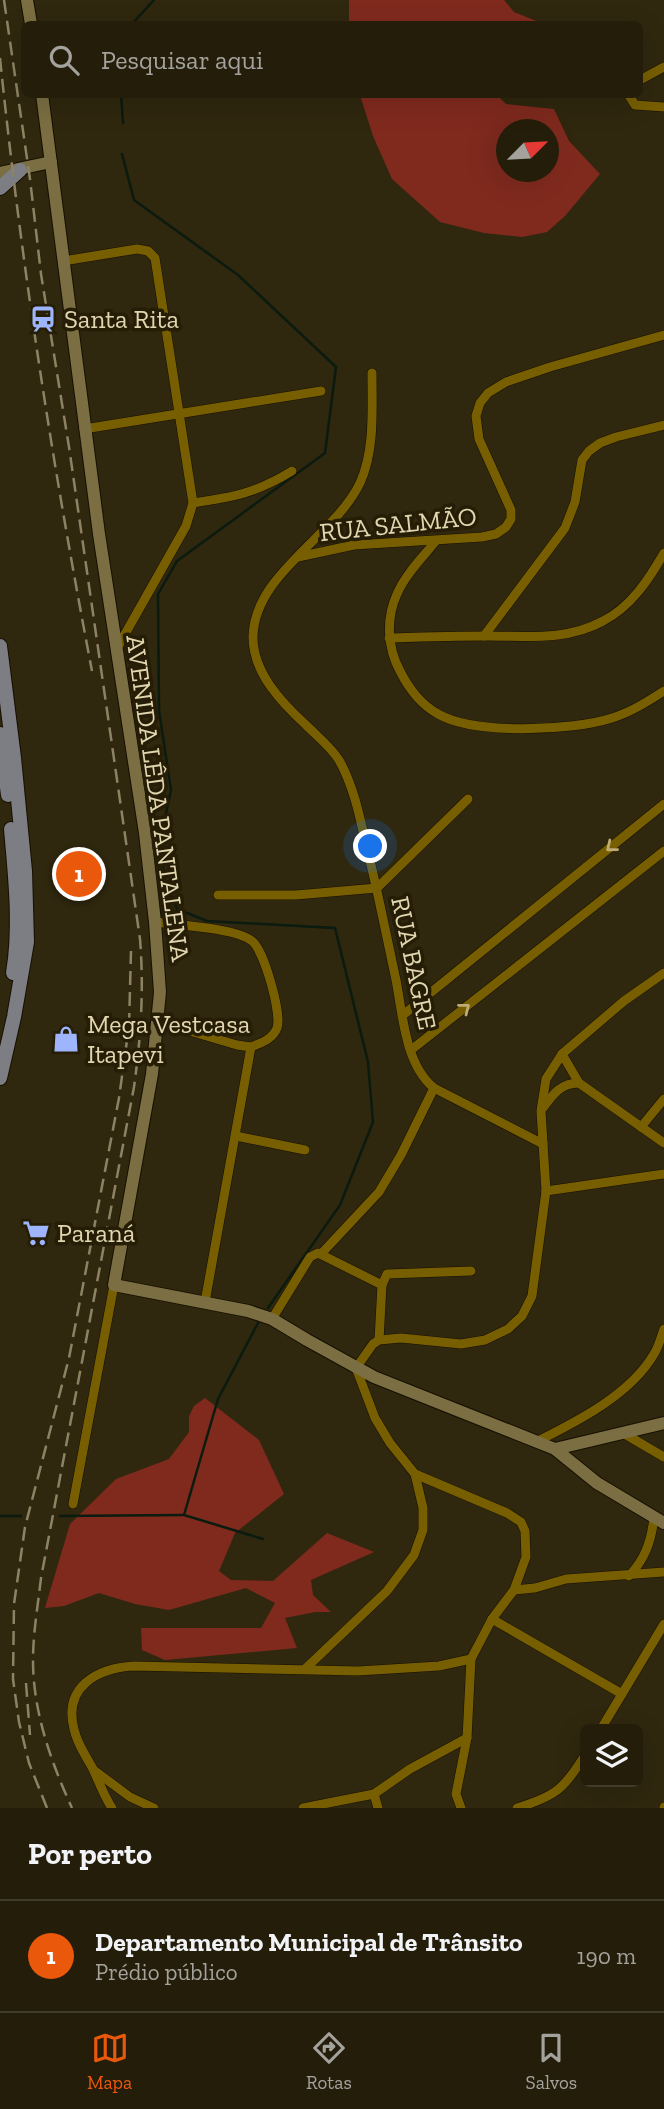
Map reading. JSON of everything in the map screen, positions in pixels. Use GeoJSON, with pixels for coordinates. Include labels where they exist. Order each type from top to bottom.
{"type":"FeatureCollection","features":[{"type":"Feature","properties":{"kind":"main road"},"geometry":{"type":"LineString","coordinates":[[0,188],[22,169]]}},
{"type":"Feature","properties":{"kind":"main road"},"geometry":{"type":"LineString","coordinates":[[0,646],[25,871],[27,942],[0,1078]]}},
{"type":"Feature","properties":{"kind":"main road"},"geometry":{"type":"LineString","coordinates":[[0,734],[12,849],[16,929],[15,958],[0,1037]]}},
{"type":"Feature","properties":{"kind":"street"},"geometry":{"type":"LineString","coordinates":[[27,0],[31,21]]}},
{"type":"Feature","properties":{"kind":"street"},"geometry":{"type":"LineString","coordinates":[[643,78],[664,67]]}},
{"type":"Feature","properties":{"kind":"street","name":"AVENIDA LÊDA PANTALENA"},"geometry":{"type":"LineString","coordinates":[[43,98],[84,429],[145,833],[160,992],[152,1074],[73,1504]]}},
{"type":"Feature","properties":{"kind":"street"},"geometry":{"type":"LineString","coordinates":[[631,98],[635,105],[642,107],[664,107]]}},
{"type":"Feature","properties":{"kind":"street"},"geometry":{"type":"LineString","coordinates":[[0,162],[22,169]]}},
{"type":"Feature","properties":{"kind":"street"},"geometry":{"type":"LineString","coordinates":[[0,173],[51,162]]}},
{"type":"Feature","properties":{"kind":"street"},"geometry":{"type":"LineString","coordinates":[[63,261],[137,249],[148,251],[155,258],[193,503],[174,551],[116,650]]}},
{"type":"Feature","properties":{"kind":"street","name":"RUA SALMÃO"},"geometry":{"type":"LineString","coordinates":[[296,557],[354,545],[435,542],[496,534],[506,527],[511,519],[511,510],[479,439],[476,416],[480,403],[488,393],[506,382],[550,367],[664,335]]}},
{"type":"Feature","properties":{"kind":"street","name":"RUA BAGRE"},"geometry":{"type":"LineString","coordinates":[[372,373],[372,427],[368,458],[360,483],[343,511],[296,557],[268,592],[258,611],[253,637],[257,660],[266,681],[337,756],[354,793],[411,1050],[424,1079],[434,1088],[543,1144]]}},
{"type":"Feature","properties":{"kind":"street"},"geometry":{"type":"LineString","coordinates":[[84,429],[321,391]]}},
{"type":"Feature","properties":{"kind":"street"},"geometry":{"type":"LineString","coordinates":[[484,636],[565,528],[575,502],[582,460],[589,451],[616,437],[664,425]]}},
{"type":"Feature","properties":{"kind":"street"},"geometry":{"type":"LineString","coordinates":[[193,503],[250,493],[292,471]]}},
{"type":"Feature","properties":{"kind":"street"},"geometry":{"type":"LineString","coordinates":[[435,542],[398,591],[391,611],[389,638],[395,661],[409,688],[423,704],[439,715],[462,724],[515,728],[567,727],[610,719],[639,707],[664,691]]}},
{"type":"Feature","properties":{"kind":"street"},"geometry":{"type":"LineString","coordinates":[[389,638],[569,634],[596,624],[627,603],[648,581],[664,553]]}},
{"type":"Feature","properties":{"kind":"street"},"geometry":{"type":"LineString","coordinates":[[218,895],[296,895],[377,888],[468,799]]}},
{"type":"Feature","properties":{"kind":"street"},"geometry":{"type":"LineString","coordinates":[[403,1015],[664,804]]}},
{"type":"Feature","properties":{"kind":"street"},"geometry":{"type":"LineString","coordinates":[[411,1050],[664,851]]}},
{"type":"Feature","properties":{"kind":"street"},"geometry":{"type":"LineString","coordinates":[[155,922],[222,931],[253,941],[259,950],[279,1020],[276,1032],[251,1047],[159,1022]]}},
{"type":"Feature","properties":{"kind":"street"},"geometry":{"type":"LineString","coordinates":[[356,1368],[379,1340],[401,1338],[461,1344],[485,1340],[508,1329],[522,1316],[532,1296],[545,1191],[541,1111],[546,1079],[562,1054],[624,1001],[664,973]]}},
{"type":"Feature","properties":{"kind":"street"},"geometry":{"type":"LineString","coordinates":[[205,1302],[251,1047]]}},
{"type":"Feature","properties":{"kind":"street"},"geometry":{"type":"LineString","coordinates":[[562,1054],[579,1083],[664,1143]]}},
{"type":"Feature","properties":{"kind":"street"},"geometry":{"type":"LineString","coordinates":[[541,1111],[560,1088],[569,1083],[579,1083]]}},
{"type":"Feature","properties":{"kind":"street"},"geometry":{"type":"LineString","coordinates":[[321,1254],[380,1192],[434,1088]]}},
{"type":"Feature","properties":{"kind":"street"},"geometry":{"type":"LineString","coordinates":[[641,1127],[664,1099]]}},
{"type":"Feature","properties":{"kind":"street"},"geometry":{"type":"LineString","coordinates":[[236,1136],[305,1150]]}},
{"type":"Feature","properties":{"kind":"street"},"geometry":{"type":"LineString","coordinates":[[545,1191],[664,1174]]}},
{"type":"Feature","properties":{"kind":"street"},"geometry":{"type":"LineString","coordinates":[[272,1319],[310,1257],[318,1253],[382,1284]]}},
{"type":"Feature","properties":{"kind":"street"},"geometry":{"type":"LineString","coordinates":[[379,1340],[384,1277],[392,1272],[471,1271]]}},
{"type":"Feature","properties":{"kind":"street"},"geometry":{"type":"LineString","coordinates":[[114,1285],[248,1311],[272,1319],[356,1368],[555,1448],[579,1470],[659,1520],[642,1563],[629,1576]]}},
{"type":"Feature","properties":{"kind":"street"},"geometry":{"type":"LineString","coordinates":[[538,1441],[577,1422],[634,1381],[655,1352],[664,1329]]}},
{"type":"Feature","properties":{"kind":"street"},"geometry":{"type":"LineString","coordinates":[[305,1669],[387,1591],[414,1555],[423,1530],[423,1508],[415,1474],[390,1443],[375,1418],[356,1368]]}},
{"type":"Feature","properties":{"kind":"street"},"geometry":{"type":"LineString","coordinates":[[555,1448],[664,1423]]}},
{"type":"Feature","properties":{"kind":"street"},"geometry":{"type":"LineString","coordinates":[[623,1433],[664,1457]]}},
{"type":"Feature","properties":{"kind":"street"},"geometry":{"type":"LineString","coordinates":[[415,1474],[507,1513],[520,1522],[525,1531],[526,1557],[514,1590],[492,1619],[471,1659],[467,1738],[456,1794],[461,1808]]}},
{"type":"Feature","properties":{"kind":"street"},"geometry":{"type":"LineString","coordinates":[[514,1590],[535,1588],[566,1579],[664,1572]]}},
{"type":"Feature","properties":{"kind":"street"},"geometry":{"type":"LineString","coordinates":[[492,1619],[622,1694]]}},
{"type":"Feature","properties":{"kind":"street"},"geometry":{"type":"LineString","coordinates":[[604,1724],[664,1624]]}},
{"type":"Feature","properties":{"kind":"street"},"geometry":{"type":"LineString","coordinates":[[112,1808],[74,1730],[72,1715],[79,1689],[102,1672],[116,1667],[134,1666],[401,1669],[439,1666],[471,1659]]}},
{"type":"Feature","properties":{"kind":"street"},"geometry":{"type":"LineString","coordinates":[[303,1808],[374,1794],[410,1769],[467,1738]]}},
{"type":"Feature","properties":{"kind":"street"},"geometry":{"type":"LineString","coordinates":[[517,1808],[554,1794],[565,1785],[580,1762]]}},
{"type":"Feature","properties":{"kind":"street"},"geometry":{"type":"LineString","coordinates":[[93,1770],[130,1797],[153,1808]]}},
{"type":"Feature","properties":{"kind":"street"},"geometry":{"type":"LineString","coordinates":[[374,1794],[378,1808]]}},
{"type":"Feature","properties":{"kind":"shaded area"},"geometry":{"type":"Polygon","coordinates":[[[349,0],[504,0],[514,12],[536,21],[349,21],[349,0]]]}},
{"type":"Feature","properties":{"kind":"shaded area"},"geometry":{"type":"Polygon","coordinates":[[[361,98],[500,98],[506,104],[554,109],[559,119],[496,119],[496,182],[559,182],[559,120],[569,141],[600,174],[565,216],[547,232],[522,237],[484,233],[440,222],[392,179],[373,136],[361,98]]]}},
{"type":"Feature","properties":{"kind":"shaded area"},"geometry":{"type":"Polygon","coordinates":[[[205,1398],[259,1440],[284,1494],[235,1533],[219,1571],[231,1580],[273,1581],[327,1533],[374,1552],[311,1580],[313,1595],[331,1612],[285,1618],[297,1648],[165,1660],[142,1650],[141,1628],[261,1628],[275,1603],[246,1588],[169,1610],[135,1604],[99,1593],[64,1606],[45,1608],[70,1524],[116,1479],[169,1459],[189,1432],[189,1416],[194,1406],[205,1398]]]}},
{"type":"Feature","properties":{"kind":"waterway"},"geometry":{"type":"LineString","coordinates":[[135,21],[154,0]]}},
{"type":"Feature","properties":{"kind":"waterway"},"geometry":{"type":"LineString","coordinates":[[121,98],[123,123]]}},
{"type":"Feature","properties":{"kind":"waterway"},"geometry":{"type":"LineString","coordinates":[[122,154],[134,200],[238,275],[336,367],[325,453],[177,561],[158,594],[159,711],[171,790],[160,840],[165,883],[177,909],[207,921],[335,928],[368,1062],[373,1122],[340,1205],[268,1308]]}},
{"type":"Feature","properties":{"kind":"waterway"},"geometry":{"type":"LineString","coordinates":[[258,1323],[218,1399],[184,1515],[263,1539]]}},
{"type":"Feature","properties":{"kind":"waterway"},"geometry":{"type":"LineString","coordinates":[[60,1516],[183,1515]]}},
{"type":"Feature","properties":{"kind":"waterway"},"geometry":{"type":"LineString","coordinates":[[0,1516],[21,1516]]}},
{"type":"Feature","properties":{"kind":"railway"},"geometry":{"type":"LineString","coordinates":[[4,0],[41,274],[69,447],[140,939],[142,976],[134,1087],[41,1578],[34,1640],[34,1679],[40,1718],[50,1755],[72,1808]]}},
{"type":"Feature","properties":{"kind":"railway"},"geometry":{"type":"LineString","coordinates":[[0,58],[39,365],[92,671]]}},
{"type":"Feature","properties":{"kind":"railway"},"geometry":{"type":"LineString","coordinates":[[47,1808],[29,1763],[19,1722],[13,1679],[14,1604],[25,1527],[69,1358],[119,1098],[129,1026],[131,951]]}},
{"type":"Feature","properties":{"kind":"railway"},"geometry":{"type":"LineString","coordinates":[[26,1683],[30,1735]]}},
{"type":"Feature","properties":{"kind":"place","name":"Santa Rita"},"geometry":{"type":"Point","coordinates":[43,319]}},
{"type":"Feature","properties":{"kind":"place","name":"Departamento Municipal de Trânsito"},"geometry":{"type":"Point","coordinates":[79,874]}},
{"type":"Feature","properties":{"kind":"place","name":"Mega Vestcasa Itapevi"},"geometry":{"type":"Point","coordinates":[66,1039]}},
{"type":"Feature","properties":{"kind":"place","name":"Paraná"},"geometry":{"type":"Point","coordinates":[36,1233]}}]}
